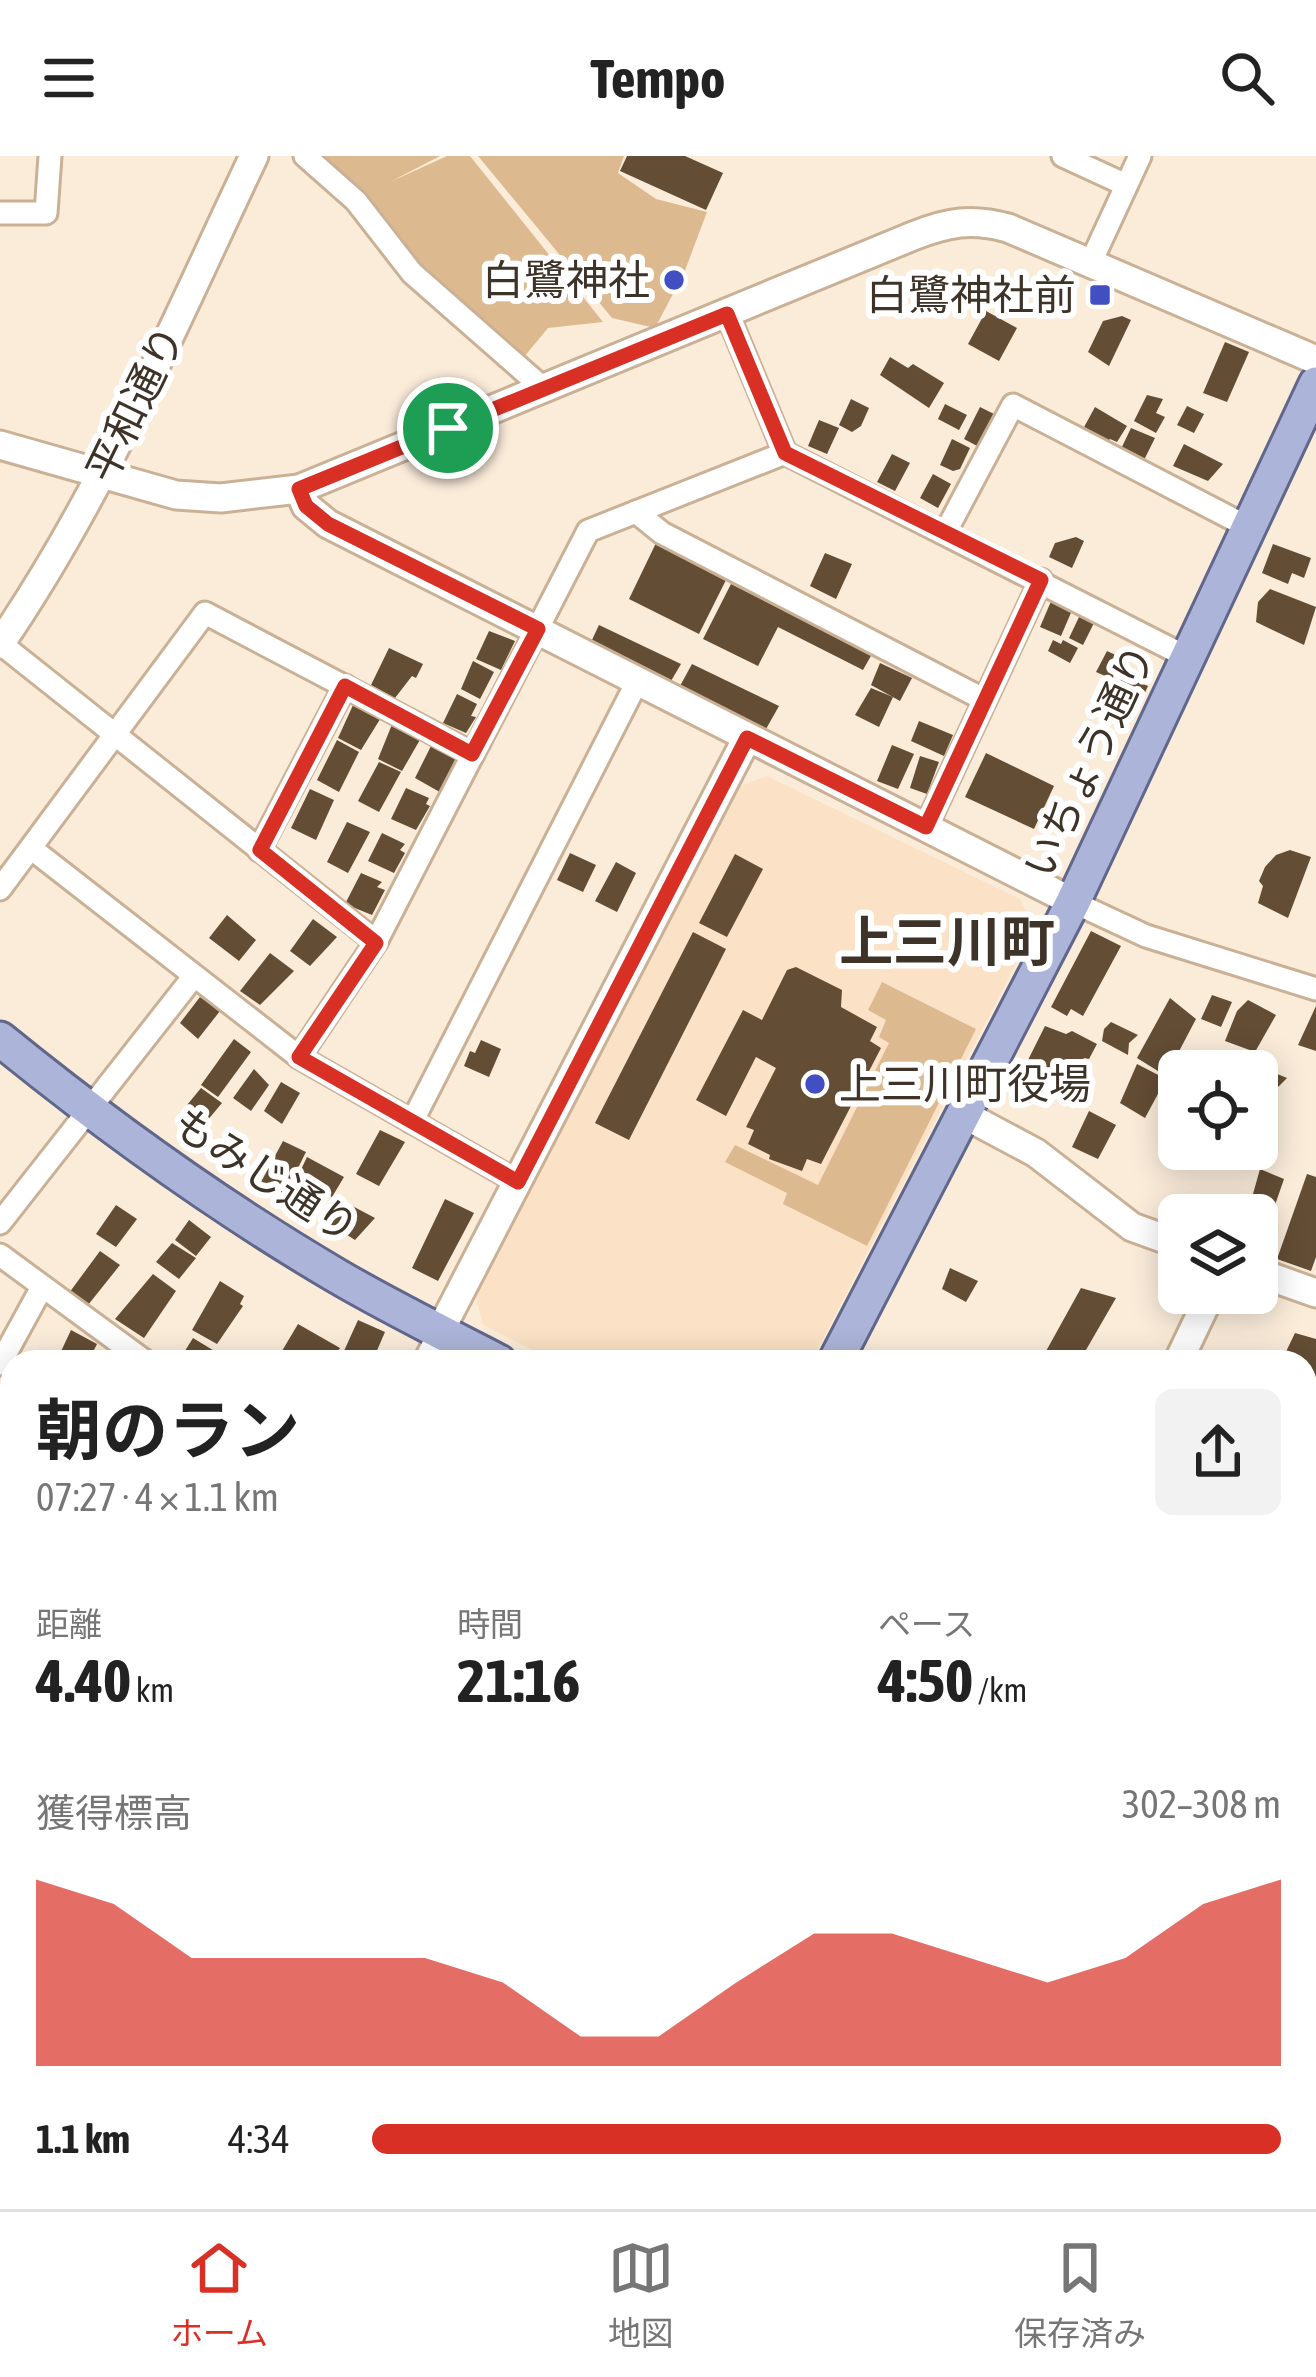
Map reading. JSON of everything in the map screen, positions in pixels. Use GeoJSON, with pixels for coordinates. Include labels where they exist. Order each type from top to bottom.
{"type":"FeatureCollection","features":[{"type":"Feature","properties":{"kind":"main road","name":"いちょう通り"},"geometry":{"type":"LineString","coordinates":[[841,1350],[1073,902],[1316,384]]}},
{"type":"Feature","properties":{"kind":"main road","name":"もみじ通り"},"geometry":{"type":"LineString","coordinates":[[0,1039],[89,1110],[256,1227],[341,1279],[477,1350]]}},
{"type":"Feature","properties":{"kind":"street"},"geometry":{"type":"LineString","coordinates":[[0,213],[46,213],[50,156]]}},
{"type":"Feature","properties":{"kind":"street","name":"平和通り"},"geometry":{"type":"LineString","coordinates":[[0,644],[103,474],[254,156]]}},
{"type":"Feature","properties":{"kind":"street"},"geometry":{"type":"LineString","coordinates":[[305,156],[356,201],[412,273],[544,389]]}},
{"type":"Feature","properties":{"kind":"street"},"geometry":{"type":"LineString","coordinates":[[1063,156],[1126,185]]}},
{"type":"Feature","properties":{"kind":"street"},"geometry":{"type":"LineString","coordinates":[[1090,262],[1140,156]]}},
{"type":"Feature","properties":{"kind":"street"},"geometry":{"type":"LineString","coordinates":[[0,445],[146,489],[201,498],[299,489],[962,220],[1008,228],[1316,360]]}},
{"type":"Feature","properties":{"kind":"street"},"geometry":{"type":"LineString","coordinates":[[727,314],[785,453],[1187,657]]}},
{"type":"Feature","properties":{"kind":"street"},"geometry":{"type":"LineString","coordinates":[[945,532],[1013,405],[1248,527]]}},
{"type":"Feature","properties":{"kind":"street"},"geometry":{"type":"LineString","coordinates":[[299,1057],[376,943],[588,531],[785,453]]}},
{"type":"Feature","properties":{"kind":"street"},"geometry":{"type":"LineString","coordinates":[[299,489],[306,506],[328,524],[1073,902],[1146,936],[1316,989]]}},
{"type":"Feature","properties":{"kind":"street"},"geometry":{"type":"LineString","coordinates":[[636,512],[662,532],[985,700]]}},
{"type":"Feature","properties":{"kind":"street"},"geometry":{"type":"LineString","coordinates":[[926,827],[1041,580]]}},
{"type":"Feature","properties":{"kind":"street"},"geometry":{"type":"LineString","coordinates":[[0,890],[205,613],[472,754]]}},
{"type":"Feature","properties":{"kind":"street"},"geometry":{"type":"LineString","coordinates":[[0,644],[376,943]]}},
{"type":"Feature","properties":{"kind":"street"},"geometry":{"type":"LineString","coordinates":[[412,1122],[637,682]]}},
{"type":"Feature","properties":{"kind":"street"},"geometry":{"type":"LineString","coordinates":[[260,850],[345,686]]}},
{"type":"Feature","properties":{"kind":"street"},"geometry":{"type":"LineString","coordinates":[[430,1350],[747,738]]}},
{"type":"Feature","properties":{"kind":"street"},"geometry":{"type":"LineString","coordinates":[[32,849],[299,1057],[518,1182]]}},
{"type":"Feature","properties":{"kind":"street"},"geometry":{"type":"LineString","coordinates":[[0,1223],[194,976]]}},
{"type":"Feature","properties":{"kind":"street"},"geometry":{"type":"LineString","coordinates":[[963,1114],[1036,1153],[1132,1227],[1158,1236]]}},
{"type":"Feature","properties":{"kind":"street"},"geometry":{"type":"LineString","coordinates":[[0,1255],[129,1350]]}},
{"type":"Feature","properties":{"kind":"street"},"geometry":{"type":"LineString","coordinates":[[1278,1279],[1316,1293]]}},
{"type":"Feature","properties":{"kind":"street"},"geometry":{"type":"LineString","coordinates":[[8,1350],[41,1289]]}},
{"type":"Feature","properties":{"kind":"street"},"geometry":{"type":"LineString","coordinates":[[1184,1350],[1201,1314]]}},
{"type":"Feature","properties":{"kind":"shaded area"},"geometry":{"type":"Polygon","coordinates":[[[319,156],[440,156],[390,182],[447,156],[470,156],[603,322],[548,328],[524,357],[418,266],[319,156]]]}},
{"type":"Feature","properties":{"kind":"shaded area"},"geometry":{"type":"Polygon","coordinates":[[[478,156],[624,156],[618,173],[656,199],[707,212],[684,273],[655,328],[612,318],[478,156]]]}},
{"type":"Feature","properties":{"kind":"shaded area"},"geometry":{"type":"Polygon","coordinates":[[[767,776],[1020,899],[1034,929],[817,1350],[532,1350],[483,1325],[475,1295],[740,786],[767,776]]]}},
{"type":"Feature","properties":{"kind":"shaded area"},"geometry":{"type":"Polygon","coordinates":[[[882,982],[976,1029],[867,1246],[783,1204],[787,1193],[725,1162],[735,1145],[818,1185],[889,1043],[879,1037],[886,1020],[868,1010],[882,982]]]}},
{"type":"Feature","properties":{"kind":"building"},"geometry":{"type":"Polygon","coordinates":[[[627,156],[685,156],[723,173],[706,210],[620,171],[627,156]]]}},
{"type":"Feature","properties":{"kind":"building"},"geometry":{"type":"Polygon","coordinates":[[[986,311],[1017,328],[999,361],[968,344],[986,311]]]}},
{"type":"Feature","properties":{"kind":"building"},"geometry":{"type":"Polygon","coordinates":[[[1122,316],[1131,320],[1109,366],[1088,352],[1103,321],[1122,316]]]}},
{"type":"Feature","properties":{"kind":"building"},"geometry":{"type":"Polygon","coordinates":[[[1225,342],[1249,352],[1227,402],[1203,393],[1225,342]]]}},
{"type":"Feature","properties":{"kind":"building"},"geometry":{"type":"Polygon","coordinates":[[[890,357],[908,368],[913,364],[944,383],[929,408],[880,375],[890,357]]]}},
{"type":"Feature","properties":{"kind":"building"},"geometry":{"type":"Polygon","coordinates":[[[1147,395],[1163,399],[1156,413],[1165,417],[1156,433],[1134,421],[1147,395]]]}},
{"type":"Feature","properties":{"kind":"building"},"geometry":{"type":"Polygon","coordinates":[[[851,399],[869,408],[861,426],[852,432],[839,425],[851,399]]]}},
{"type":"Feature","properties":{"kind":"building"},"geometry":{"type":"Polygon","coordinates":[[[945,404],[967,415],[959,430],[938,419],[945,404]]]}},
{"type":"Feature","properties":{"kind":"building"},"geometry":{"type":"Polygon","coordinates":[[[1187,406],[1204,414],[1194,433],[1177,425],[1187,406]]]}},
{"type":"Feature","properties":{"kind":"building"},"geometry":{"type":"Polygon","coordinates":[[[980,407],[998,416],[981,448],[964,439],[980,407]]]}},
{"type":"Feature","properties":{"kind":"building"},"geometry":{"type":"Polygon","coordinates":[[[1095,407],[1127,426],[1117,442],[1083,429],[1095,407]]]}},
{"type":"Feature","properties":{"kind":"building"},"geometry":{"type":"Polygon","coordinates":[[[819,420],[839,428],[827,454],[808,446],[819,420]]]}},
{"type":"Feature","properties":{"kind":"building"},"geometry":{"type":"Polygon","coordinates":[[[1131,428],[1155,438],[1143,462],[1120,451],[1131,428]]]}},
{"type":"Feature","properties":{"kind":"building"},"geometry":{"type":"Polygon","coordinates":[[[952,439],[970,448],[960,469],[953,471],[940,465],[952,439]]]}},
{"type":"Feature","properties":{"kind":"building"},"geometry":{"type":"Polygon","coordinates":[[[1184,444],[1223,464],[1208,481],[1173,466],[1184,444]]]}},
{"type":"Feature","properties":{"kind":"building"},"geometry":{"type":"Polygon","coordinates":[[[892,454],[910,463],[895,491],[877,482],[892,454]]]}},
{"type":"Feature","properties":{"kind":"building"},"geometry":{"type":"Polygon","coordinates":[[[933,474],[951,484],[938,508],[920,498],[933,474]]]}},
{"type":"Feature","properties":{"kind":"building"},"geometry":{"type":"Polygon","coordinates":[[[1076,537],[1084,541],[1072,568],[1049,557],[1055,543],[1076,537]]]}},
{"type":"Feature","properties":{"kind":"building"},"geometry":{"type":"Polygon","coordinates":[[[656,543],[726,580],[699,634],[629,599],[656,543]]]}},
{"type":"Feature","properties":{"kind":"building"},"geometry":{"type":"Polygon","coordinates":[[[1273,544],[1311,558],[1304,578],[1292,573],[1288,584],[1262,573],[1273,544]]]}},
{"type":"Feature","properties":{"kind":"building"},"geometry":{"type":"Polygon","coordinates":[[[825,553],[852,564],[836,599],[810,586],[825,553]]]}},
{"type":"Feature","properties":{"kind":"building"},"geometry":{"type":"Polygon","coordinates":[[[731,584],[872,654],[863,670],[778,627],[758,666],[703,639],[731,584]]]}},
{"type":"Feature","properties":{"kind":"building"},"geometry":{"type":"Polygon","coordinates":[[[1270,589],[1316,607],[1304,645],[1256,622],[1258,602],[1270,589]]]}},
{"type":"Feature","properties":{"kind":"building"},"geometry":{"type":"Polygon","coordinates":[[[1052,599],[1073,608],[1061,636],[1040,627],[1052,599]]]}},
{"type":"Feature","properties":{"kind":"building"},"geometry":{"type":"Polygon","coordinates":[[[1080,615],[1095,621],[1083,645],[1069,638],[1080,615]]]}},
{"type":"Feature","properties":{"kind":"building"},"geometry":{"type":"Polygon","coordinates":[[[599,625],[681,664],[671,681],[591,642],[599,625]]]}},
{"type":"Feature","properties":{"kind":"building"},"geometry":{"type":"Polygon","coordinates":[[[489,631],[515,641],[501,670],[476,659],[489,631]]]}},
{"type":"Feature","properties":{"kind":"building"},"geometry":{"type":"Polygon","coordinates":[[[1053,640],[1078,648],[1070,663],[1048,651],[1053,640]]]}},
{"type":"Feature","properties":{"kind":"building"},"geometry":{"type":"Polygon","coordinates":[[[389,648],[423,664],[395,698],[371,685],[389,648]]]}},
{"type":"Feature","properties":{"kind":"building"},"geometry":{"type":"Polygon","coordinates":[[[1107,651],[1122,658],[1112,679],[1096,672],[1107,651]]]}},
{"type":"Feature","properties":{"kind":"building"},"geometry":{"type":"Polygon","coordinates":[[[473,661],[494,672],[480,699],[461,689],[473,661]]]}},
{"type":"Feature","properties":{"kind":"building"},"geometry":{"type":"Polygon","coordinates":[[[880,663],[912,678],[900,701],[871,685],[880,663]]]}},
{"type":"Feature","properties":{"kind":"building"},"geometry":{"type":"Polygon","coordinates":[[[692,664],[779,706],[766,729],[680,686],[692,664]]]}},
{"type":"Feature","properties":{"kind":"building"},"geometry":{"type":"Polygon","coordinates":[[[1123,675],[1148,686],[1142,699],[1117,688],[1123,675]]]}},
{"type":"Feature","properties":{"kind":"building"},"geometry":{"type":"Polygon","coordinates":[[[871,688],[893,697],[879,727],[855,715],[871,688]]]}},
{"type":"Feature","properties":{"kind":"building"},"geometry":{"type":"Polygon","coordinates":[[[457,694],[477,704],[471,716],[476,717],[466,733],[443,723],[457,694]]]}},
{"type":"Feature","properties":{"kind":"building"},"geometry":{"type":"Polygon","coordinates":[[[354,703],[382,716],[361,750],[338,738],[354,703]]]}},
{"type":"Feature","properties":{"kind":"building"},"geometry":{"type":"Polygon","coordinates":[[[919,721],[953,735],[944,756],[911,741],[919,721]]]}},
{"type":"Feature","properties":{"kind":"building"},"geometry":{"type":"Polygon","coordinates":[[[393,722],[421,738],[402,771],[378,759],[393,722]]]}},
{"type":"Feature","properties":{"kind":"building"},"geometry":{"type":"Polygon","coordinates":[[[337,740],[359,752],[339,792],[317,780],[337,740]]]}},
{"type":"Feature","properties":{"kind":"building"},"geometry":{"type":"Polygon","coordinates":[[[433,742],[455,752],[456,768],[445,795],[415,778],[433,742]]]}},
{"type":"Feature","properties":{"kind":"building"},"geometry":{"type":"Polygon","coordinates":[[[892,745],[914,754],[898,789],[877,781],[892,745]]]}},
{"type":"Feature","properties":{"kind":"building"},"geometry":{"type":"Polygon","coordinates":[[[986,753],[1054,786],[1034,829],[965,797],[986,753]]]}},
{"type":"Feature","properties":{"kind":"building"},"geometry":{"type":"Polygon","coordinates":[[[920,756],[939,762],[927,794],[910,788],[920,756]]]}},
{"type":"Feature","properties":{"kind":"building"},"geometry":{"type":"Polygon","coordinates":[[[379,762],[401,772],[379,812],[358,801],[379,762]]]}},
{"type":"Feature","properties":{"kind":"building"},"geometry":{"type":"Polygon","coordinates":[[[406,788],[429,798],[426,804],[430,806],[416,830],[391,819],[406,788]]]}},
{"type":"Feature","properties":{"kind":"building"},"geometry":{"type":"Polygon","coordinates":[[[310,789],[334,800],[316,840],[291,828],[310,789]]]}},
{"type":"Feature","properties":{"kind":"building"},"geometry":{"type":"Polygon","coordinates":[[[347,822],[370,832],[348,873],[327,862],[347,822]]]}},
{"type":"Feature","properties":{"kind":"building"},"geometry":{"type":"Polygon","coordinates":[[[382,833],[405,844],[394,873],[368,861],[382,833]]]}},
{"type":"Feature","properties":{"kind":"building"},"geometry":{"type":"Polygon","coordinates":[[[1290,850],[1311,857],[1288,918],[1258,903],[1265,867],[1276,855],[1290,850]]]}},
{"type":"Feature","properties":{"kind":"building"},"geometry":{"type":"Polygon","coordinates":[[[570,853],[596,865],[583,892],[557,880],[570,853]]]}},
{"type":"Feature","properties":{"kind":"building"},"geometry":{"type":"Polygon","coordinates":[[[735,854],[763,869],[727,937],[699,923],[735,854]]]}},
{"type":"Feature","properties":{"kind":"building"},"geometry":{"type":"Polygon","coordinates":[[[616,862],[636,873],[617,912],[595,901],[616,862]]]}},
{"type":"Feature","properties":{"kind":"building"},"geometry":{"type":"Polygon","coordinates":[[[361,873],[382,882],[377,887],[385,890],[372,915],[345,904],[361,873]]]}},
{"type":"Feature","properties":{"kind":"building"},"geometry":{"type":"Polygon","coordinates":[[[227,915],[256,940],[239,961],[209,938],[227,915]]]}},
{"type":"Feature","properties":{"kind":"building"},"geometry":{"type":"Polygon","coordinates":[[[313,919],[337,937],[310,966],[290,951],[313,919]]]}},
{"type":"Feature","properties":{"kind":"building"},"geometry":{"type":"Polygon","coordinates":[[[1091,931],[1121,946],[1083,1016],[1071,1009],[1067,1016],[1051,1007],[1091,931]]]}},
{"type":"Feature","properties":{"kind":"building"},"geometry":{"type":"Polygon","coordinates":[[[693,932],[726,949],[629,1140],[595,1123],[693,932]]]}},
{"type":"Feature","properties":{"kind":"building"},"geometry":{"type":"Polygon","coordinates":[[[270,953],[294,971],[260,1005],[240,991],[270,953]]]}},
{"type":"Feature","properties":{"kind":"building","name":"上三川町役場"},"geometry":{"type":"Polygon","coordinates":[[[796,967],[842,990],[841,1007],[877,1027],[870,1041],[881,1048],[821,1164],[807,1159],[802,1171],[769,1159],[770,1155],[748,1144],[754,1130],[746,1127],[776,1068],[756,1057],[726,1116],[696,1100],[743,1010],[762,1020],[787,970],[796,967]]]}},
{"type":"Feature","properties":{"kind":"building"},"geometry":{"type":"Polygon","coordinates":[[[1212,995],[1232,1002],[1221,1027],[1201,1019],[1212,995]]]}},
{"type":"Feature","properties":{"kind":"building"},"geometry":{"type":"Polygon","coordinates":[[[200,997],[220,1011],[198,1039],[180,1023],[200,997]]]}},
{"type":"Feature","properties":{"kind":"building"},"geometry":{"type":"Polygon","coordinates":[[[1170,998],[1196,1019],[1180,1050],[1158,1050],[1158,1071],[1137,1058],[1170,998]]]}},
{"type":"Feature","properties":{"kind":"building"},"geometry":{"type":"Polygon","coordinates":[[[1248,1000],[1276,1015],[1256,1050],[1225,1041],[1237,1011],[1248,1000]]]}},
{"type":"Feature","properties":{"kind":"building"},"geometry":{"type":"Polygon","coordinates":[[[1316,1006],[1316,1051],[1298,1045],[1316,1006]]]}},
{"type":"Feature","properties":{"kind":"building"},"geometry":{"type":"Polygon","coordinates":[[[1111,1022],[1138,1035],[1129,1043],[1128,1055],[1102,1041],[1111,1022]]]}},
{"type":"Feature","properties":{"kind":"building"},"geometry":{"type":"Polygon","coordinates":[[[1045,1026],[1066,1034],[1072,1031],[1097,1044],[1072,1082],[1028,1060],[1045,1026]]]}},
{"type":"Feature","properties":{"kind":"building"},"geometry":{"type":"Polygon","coordinates":[[[234,1039],[251,1052],[218,1097],[201,1085],[234,1039]]]}},
{"type":"Feature","properties":{"kind":"building"},"geometry":{"type":"Polygon","coordinates":[[[481,1040],[501,1049],[489,1077],[464,1066],[481,1040]]]}},
{"type":"Feature","properties":{"kind":"building"},"geometry":{"type":"Polygon","coordinates":[[[1137,1064],[1158,1075],[1158,1094],[1145,1118],[1120,1103],[1137,1064]]]}},
{"type":"Feature","properties":{"kind":"building"},"geometry":{"type":"Polygon","coordinates":[[[254,1069],[269,1085],[251,1111],[233,1098],[254,1069]]]}},
{"type":"Feature","properties":{"kind":"building"},"geometry":{"type":"Polygon","coordinates":[[[281,1082],[300,1093],[282,1124],[264,1111],[281,1082]]]}},
{"type":"Feature","properties":{"kind":"building"},"geometry":{"type":"Polygon","coordinates":[[[201,1088],[222,1103],[201,1128],[187,1117],[192,1110],[187,1105],[201,1088]]]}},
{"type":"Feature","properties":{"kind":"building"},"geometry":{"type":"Polygon","coordinates":[[[1089,1111],[1116,1125],[1098,1159],[1072,1147],[1089,1111]]]}},
{"type":"Feature","properties":{"kind":"building"},"geometry":{"type":"Polygon","coordinates":[[[380,1130],[405,1142],[379,1186],[356,1174],[380,1130]]]}},
{"type":"Feature","properties":{"kind":"building"},"geometry":{"type":"Polygon","coordinates":[[[283,1141],[306,1152],[285,1194],[261,1182],[283,1141]]]}},
{"type":"Feature","properties":{"kind":"building"},"geometry":{"type":"Polygon","coordinates":[[[307,1157],[344,1177],[332,1197],[297,1178],[307,1157]]]}},
{"type":"Feature","properties":{"kind":"building"},"geometry":{"type":"Polygon","coordinates":[[[1260,1170],[1284,1179],[1278,1196],[1253,1194],[1260,1170]]]}},
{"type":"Feature","properties":{"kind":"building"},"geometry":{"type":"Polygon","coordinates":[[[1307,1174],[1316,1177],[1316,1257],[1311,1271],[1278,1256],[1307,1174]]]}},
{"type":"Feature","properties":{"kind":"building"},"geometry":{"type":"Polygon","coordinates":[[[445,1199],[474,1213],[438,1281],[412,1268],[445,1199]]]}},
{"type":"Feature","properties":{"kind":"building"},"geometry":{"type":"Polygon","coordinates":[[[343,1201],[375,1218],[355,1240],[330,1224],[343,1201]]]}},
{"type":"Feature","properties":{"kind":"building"},"geometry":{"type":"Polygon","coordinates":[[[116,1205],[137,1219],[116,1247],[96,1234],[116,1205]]]}},
{"type":"Feature","properties":{"kind":"building"},"geometry":{"type":"Polygon","coordinates":[[[189,1220],[211,1237],[196,1256],[175,1240],[189,1220]]]}},
{"type":"Feature","properties":{"kind":"building"},"geometry":{"type":"Polygon","coordinates":[[[172,1243],[196,1258],[179,1279],[156,1262],[172,1243]]]}},
{"type":"Feature","properties":{"kind":"building"},"geometry":{"type":"Polygon","coordinates":[[[100,1251],[120,1265],[88,1305],[69,1293],[100,1251]]]}},
{"type":"Feature","properties":{"kind":"building"},"geometry":{"type":"Polygon","coordinates":[[[950,1268],[978,1281],[966,1302],[942,1289],[950,1268]]]}},
{"type":"Feature","properties":{"kind":"building"},"geometry":{"type":"Polygon","coordinates":[[[153,1274],[176,1291],[144,1338],[115,1319],[153,1274]]]}},
{"type":"Feature","properties":{"kind":"building"},"geometry":{"type":"Polygon","coordinates":[[[220,1281],[244,1296],[243,1306],[217,1344],[192,1330],[220,1281]]]}},
{"type":"Feature","properties":{"kind":"building"},"geometry":{"type":"Polygon","coordinates":[[[1081,1288],[1116,1298],[1086,1350],[1047,1350],[1081,1288]]]}},
{"type":"Feature","properties":{"kind":"building"},"geometry":{"type":"Polygon","coordinates":[[[358,1320],[385,1332],[377,1350],[344,1350],[358,1320]]]}},
{"type":"Feature","properties":{"kind":"building"},"geometry":{"type":"Polygon","coordinates":[[[298,1324],[340,1348],[339,1350],[283,1350],[298,1324]]]}},
{"type":"Feature","properties":{"kind":"building"},"geometry":{"type":"Polygon","coordinates":[[[71,1330],[97,1344],[94,1350],[62,1350],[71,1330]]]}},
{"type":"Feature","properties":{"kind":"building"},"geometry":{"type":"Polygon","coordinates":[[[1295,1333],[1316,1339],[1316,1350],[1287,1350],[1295,1333]]]}},
{"type":"Feature","properties":{"kind":"building"},"geometry":{"type":"Polygon","coordinates":[[[193,1338],[213,1350],[186,1350],[193,1338]]]}},
{"type":"Feature","properties":{"kind":"place","name":"白鷺神社"},"geometry":{"type":"Point","coordinates":[674,280]}},
{"type":"Feature","properties":{"kind":"place","name":"白鷺神社前"},"geometry":{"type":"Point","coordinates":[1100,295]}},
{"type":"Feature","properties":{"kind":"place","name":"上三川町役場"},"geometry":{"type":"Point","coordinates":[815,1084]}},
{"type":"Feature","properties":{"kind":"district","name":"上三川町"},"geometry":{"type":"Point","coordinates":[947,942]}},
{"type":"Feature","properties":{"kind":"route"},"geometry":{"type":"LineString","coordinates":[[727,314],[785,453],[1041,580],[926,827],[747,738],[518,1182],[299,1057],[376,943],[260,850],[345,686],[472,754],[538,629],[328,524],[306,506],[299,489],[448,428],[727,314]]}}]}
